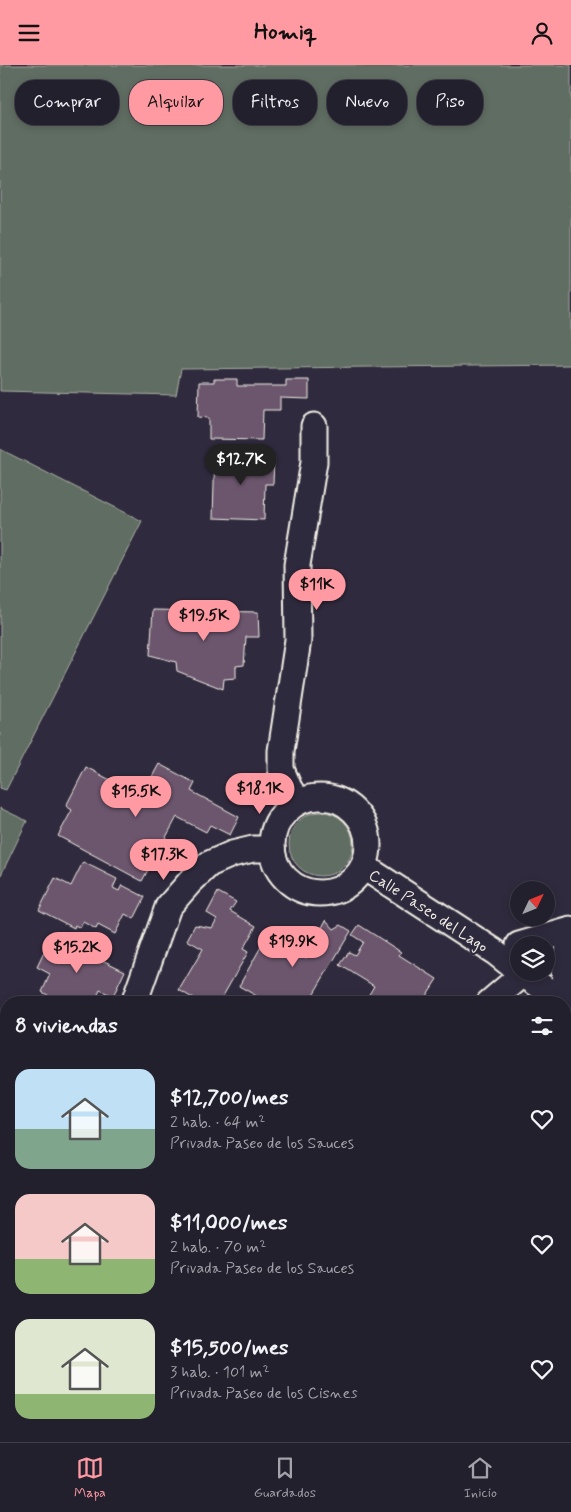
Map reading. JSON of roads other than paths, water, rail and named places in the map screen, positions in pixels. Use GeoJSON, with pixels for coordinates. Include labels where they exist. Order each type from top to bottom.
{"type":"FeatureCollection","features":[{"type":"Feature","properties":{"kind":"street"},"geometry":{"type":"LineString","coordinates":[[298,802],[289,788],[281,769],[281,751],[298,640],[297,565],[314,462],[314,426]]}},
{"type":"Feature","properties":{"kind":"street"},"geometry":{"type":"LineString","coordinates":[[317,797],[337,800],[354,811],[365,828],[368,848],[364,867],[353,881],[338,890],[320,893],[303,890],[288,880],[277,866],[272,849],[274,831],[282,815],[298,802],[317,797]]}},
{"type":"Feature","properties":{"kind":"street"},"geometry":{"type":"LineString","coordinates":[[136,996],[168,907],[190,882],[209,864],[232,854],[253,849],[272,849]]}},
{"type":"Feature","properties":{"kind":"street","name":"Calle Paseo del Lago"},"geometry":{"type":"LineString","coordinates":[[364,867],[510,964]]}},
{"type":"Feature","properties":{"kind":"street","name":"Calle Paseo del Lago"},"geometry":{"type":"LineString","coordinates":[[550,936],[571,930]]}},
{"type":"Feature","properties":{"kind":"street"},"geometry":{"type":"LineString","coordinates":[[571,945],[563,970],[567,987],[571,994]]}},
{"type":"Feature","properties":{"kind":"street","name":"Calle Paseo del Lago"},"geometry":{"type":"LineString","coordinates":[[495,952],[510,948]]}},
{"type":"Feature","properties":{"kind":"street"},"geometry":{"type":"LineString","coordinates":[[496,996],[512,981]]}},
{"type":"Feature","properties":{"kind":"street","name":"Calle Paseo del Lago"},"geometry":{"type":"LineString","coordinates":[[534,981],[556,996]]}}]}
